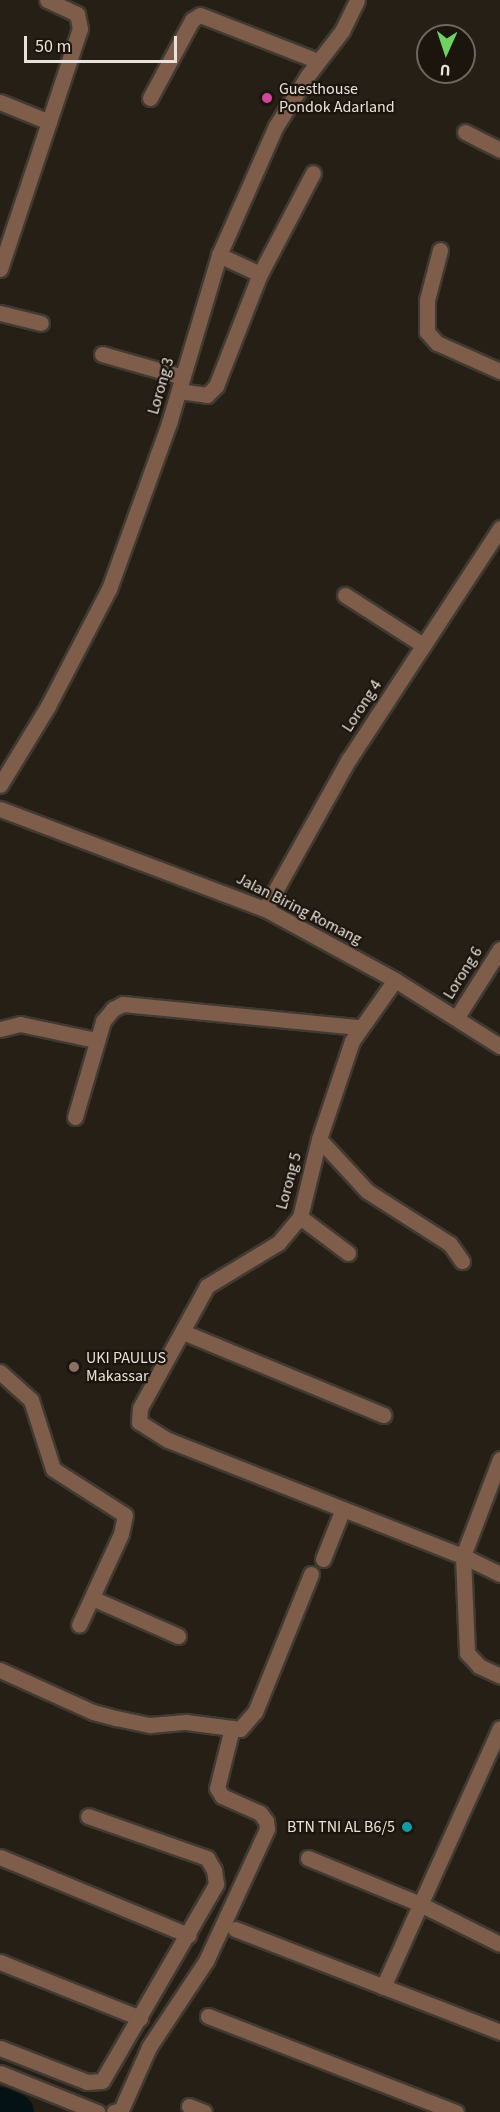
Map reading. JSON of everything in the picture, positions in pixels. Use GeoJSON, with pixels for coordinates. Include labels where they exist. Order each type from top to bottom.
{"type":"FeatureCollection","features":[{"type":"Feature","properties":{"kind":"street"},"geometry":{"type":"LineString","coordinates":[[0,268],[80,29],[77,14],[46,0]]}},
{"type":"Feature","properties":{"kind":"street","name":"Lorong 3"},"geometry":{"type":"LineString","coordinates":[[0,785],[101,608],[181,384],[219,255],[276,126],[318,61],[342,31],[357,0]]}},
{"type":"Feature","properties":{"kind":"street"},"geometry":{"type":"LineString","coordinates":[[150,98],[192,20],[200,15],[318,61]]}},
{"type":"Feature","properties":{"kind":"street"},"geometry":{"type":"LineString","coordinates":[[0,102],[49,122]]}},
{"type":"Feature","properties":{"kind":"street"},"geometry":{"type":"LineString","coordinates":[[465,132],[500,150]]}},
{"type":"Feature","properties":{"kind":"street"},"geometry":{"type":"LineString","coordinates":[[102,354],[207,395],[213,392],[229,360],[260,274],[313,173]]}},
{"type":"Feature","properties":{"kind":"street"},"geometry":{"type":"LineString","coordinates":[[440,250],[427,300],[428,332],[437,343],[500,371]]}},
{"type":"Feature","properties":{"kind":"street"},"geometry":{"type":"LineString","coordinates":[[219,255],[260,274]]}},
{"type":"Feature","properties":{"kind":"street"},"geometry":{"type":"LineString","coordinates":[[0,313],[41,323]]}},
{"type":"Feature","properties":{"kind":"street","name":"Lorong 4"},"geometry":{"type":"LineString","coordinates":[[265,909],[349,759],[500,528]]}},
{"type":"Feature","properties":{"kind":"street"},"geometry":{"type":"LineString","coordinates":[[345,595],[423,645]]}},
{"type":"Feature","properties":{"kind":"street","name":"Jalan Biring Romang"},"geometry":{"type":"LineString","coordinates":[[0,809],[265,909],[395,980],[500,1046]]}},
{"type":"Feature","properties":{"kind":"street","name":"Lorong 6"},"geometry":{"type":"LineString","coordinates":[[457,1017],[500,949]]}},
{"type":"Feature","properties":{"kind":"street","name":"Lorong 5"},"geometry":{"type":"LineString","coordinates":[[342,1511],[143,1428],[139,1422],[140,1408],[211,1281],[278,1243],[300,1217],[320,1139],[359,1027],[395,980]]}},
{"type":"Feature","properties":{"kind":"street"},"geometry":{"type":"LineString","coordinates":[[75,1117],[96,1040],[107,1015],[123,1005],[359,1027]]}},
{"type":"Feature","properties":{"kind":"street"},"geometry":{"type":"LineString","coordinates":[[0,1029],[20,1024],[96,1040]]}},
{"type":"Feature","properties":{"kind":"street"},"geometry":{"type":"LineString","coordinates":[[320,1139],[367,1191],[450,1244],[462,1261]]}},
{"type":"Feature","properties":{"kind":"street"},"geometry":{"type":"LineString","coordinates":[[300,1217],[348,1253]]}},
{"type":"Feature","properties":{"kind":"street"},"geometry":{"type":"LineString","coordinates":[[183,1332],[382,1415]]}},
{"type":"Feature","properties":{"kind":"street"},"geometry":{"type":"LineString","coordinates":[[0,1372],[31,1400],[53,1469],[125,1515],[125,1524],[79,1625]]}},
{"type":"Feature","properties":{"kind":"street"},"geometry":{"type":"LineString","coordinates":[[498,1467],[463,1556],[467,1653],[479,1666],[500,1676]]}},
{"type":"Feature","properties":{"kind":"street"},"geometry":{"type":"LineString","coordinates":[[323,1558],[342,1511],[463,1556],[500,1574]]}},
{"type":"Feature","properties":{"kind":"street"},"geometry":{"type":"LineString","coordinates":[[0,1670],[93,1712],[116,1718],[150,1725],[186,1722],[232,1728],[245,1727],[255,1712],[311,1574]]}},
{"type":"Feature","properties":{"kind":"street"},"geometry":{"type":"LineString","coordinates":[[92,1598],[178,1636]]}},
{"type":"Feature","properties":{"kind":"street"},"geometry":{"type":"LineString","coordinates":[[114,2112],[121,2110],[149,2047],[206,1961],[267,1829],[266,1821],[260,1813],[222,1796],[217,1788],[232,1728]]}},
{"type":"Feature","properties":{"kind":"street"},"geometry":{"type":"LineString","coordinates":[[383,1987],[500,1728]]}},
{"type":"Feature","properties":{"kind":"street"},"geometry":{"type":"LineString","coordinates":[[0,2048],[87,2082],[102,2081],[216,1884],[214,1870],[207,1858],[88,1816]]}},
{"type":"Feature","properties":{"kind":"street"},"geometry":{"type":"LineString","coordinates":[[0,1857],[188,1935]]}},
{"type":"Feature","properties":{"kind":"street"},"geometry":{"type":"LineString","coordinates":[[308,1858],[420,1904],[500,1944]]}},
{"type":"Feature","properties":{"kind":"street"},"geometry":{"type":"LineString","coordinates":[[234,1929],[500,2032]]}},
{"type":"Feature","properties":{"kind":"street"},"geometry":{"type":"LineString","coordinates":[[0,1962],[140,2018]]}},
{"type":"Feature","properties":{"kind":"street"},"geometry":{"type":"LineString","coordinates":[[208,2016],[456,2112]]}},
{"type":"Feature","properties":{"kind":"street"},"geometry":{"type":"LineString","coordinates":[[0,2073],[97,2112]]}},
{"type":"Feature","properties":{"kind":"street"},"geometry":{"type":"LineString","coordinates":[[189,2106],[204,2112]]}},
{"type":"Feature","properties":{"kind":"waterway"},"geometry":{"type":"LineString","coordinates":[[0,2106],[15,2112]]}},
{"type":"Feature","properties":{"kind":"place","name":"Guesthouse Pondok Adarland"},"geometry":{"type":"Point","coordinates":[267,98]}},
{"type":"Feature","properties":{"kind":"place","name":"UKI PAULUS Makassar"},"geometry":{"type":"Point","coordinates":[74,1367]}},
{"type":"Feature","properties":{"kind":"place","name":"BTN TNI AL B6/5"},"geometry":{"type":"Point","coordinates":[407,1827]}}]}
